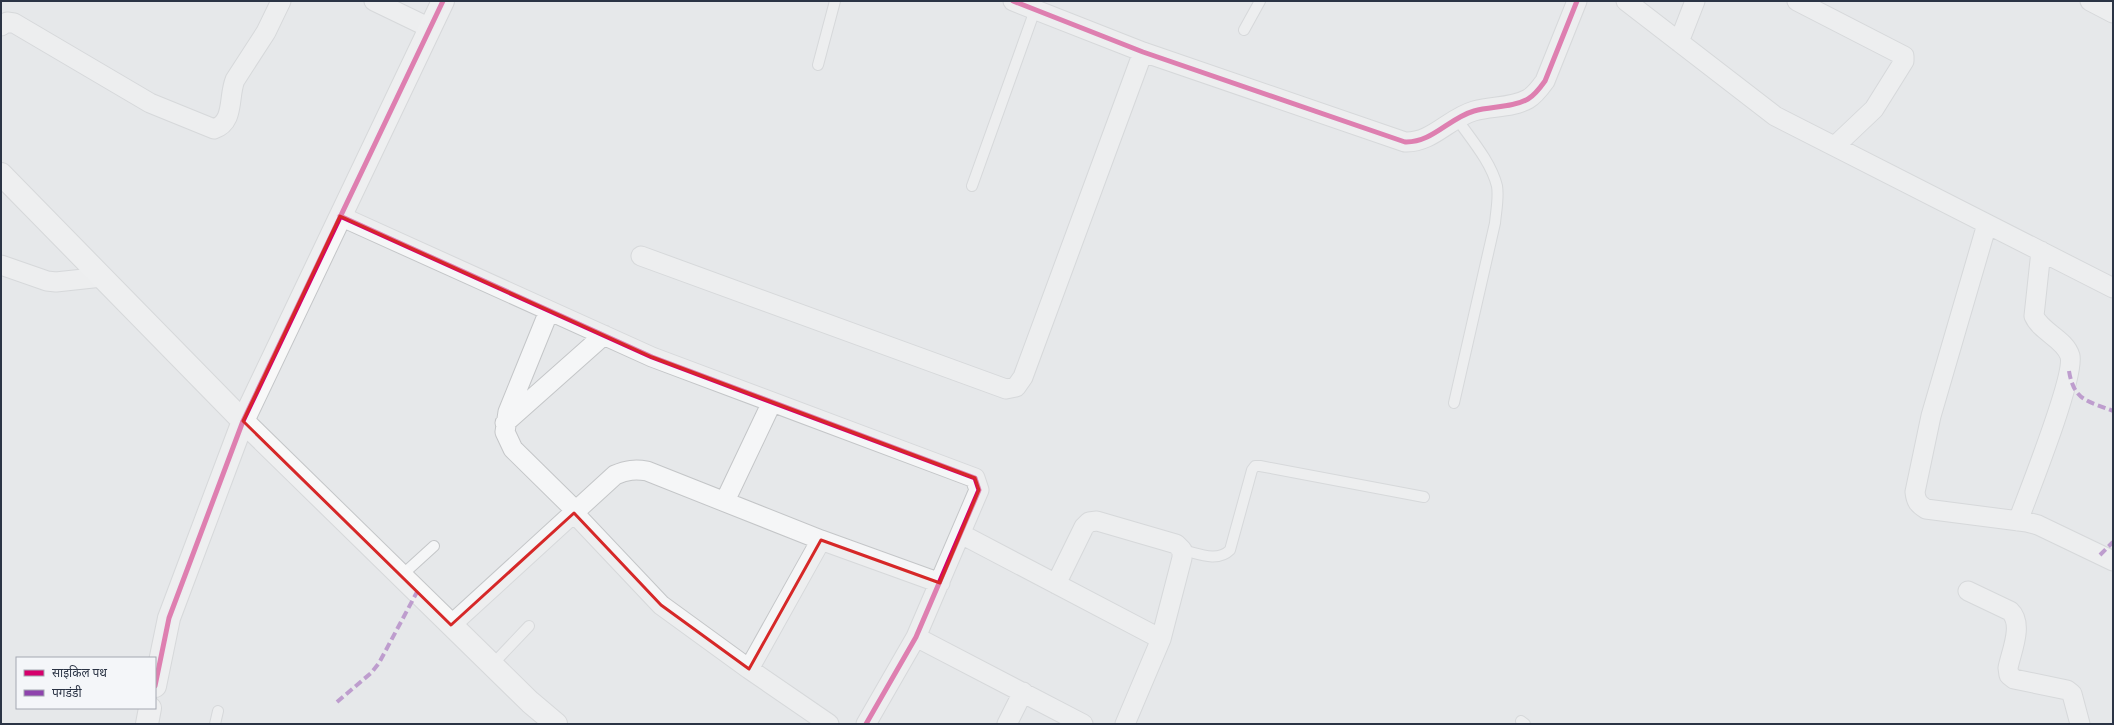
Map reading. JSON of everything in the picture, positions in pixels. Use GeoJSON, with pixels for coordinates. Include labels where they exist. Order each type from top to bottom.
{"type":"FeatureCollection","features":[{"type":"Feature","properties":{"kind":"main road"},"geometry":{"type":"LineString","coordinates":[[156,681],[169,618],[243,421],[443,1]]}},
{"type":"Feature","properties":{"kind":"main road"},"geometry":{"type":"LineString","coordinates":[[1,174],[243,421],[530,702],[556,724]]}},
{"type":"Feature","properties":{"kind":"main road"},"geometry":{"type":"LineString","coordinates":[[147,724],[150,709]]}},
{"type":"Feature","properties":{"kind":"street"},"geometry":{"type":"LineString","coordinates":[[1,26],[7,22],[14,23],[150,103],[214,129],[221,127],[227,121],[232,88],[235,80],[266,32],[281,1]]}},
{"type":"Feature","properties":{"kind":"street"},"geometry":{"type":"LineString","coordinates":[[374,1],[430,28]]}},
{"type":"Feature","properties":{"kind":"street"},"geometry":{"type":"LineString","coordinates":[[1014,1],[1143,52],[1405,142],[1415,142],[1425,139],[1457,119],[1474,111],[1516,103],[1527,99],[1537,92],[1544,81],[1577,1]]}},
{"type":"Feature","properties":{"kind":"street"},"geometry":{"type":"LineString","coordinates":[[1626,1],[1775,116],[2113,288]]}},
{"type":"Feature","properties":{"kind":"street"},"geometry":{"type":"LineString","coordinates":[[1679,42],[1695,1]]}},
{"type":"Feature","properties":{"kind":"street"},"geometry":{"type":"LineString","coordinates":[[1797,1],[1904,56],[1904,60],[1874,109],[1835,146]]}},
{"type":"Feature","properties":{"kind":"street"},"geometry":{"type":"LineString","coordinates":[[2090,1],[2113,12]]}},
{"type":"Feature","properties":{"kind":"street"},"geometry":{"type":"LineString","coordinates":[[641,256],[1006,389],[1016,387],[1023,377],[1143,52]]}},
{"type":"Feature","properties":{"kind":"street"},"geometry":{"type":"LineString","coordinates":[[340,216],[652,357],[974,478],[979,490],[916,637],[866,724]]}},
{"type":"Feature","properties":{"kind":"street"},"geometry":{"type":"LineString","coordinates":[[1987,224],[1930,416],[1915,492],[1919,505],[1926,509],[2038,525],[2113,561]]}},
{"type":"Feature","properties":{"kind":"street"},"geometry":{"type":"LineString","coordinates":[[2018,521],[2054,422],[2071,366],[2066,348],[2037,322],[2034,316],[2041,251]]}},
{"type":"Feature","properties":{"kind":"street"},"geometry":{"type":"LineString","coordinates":[[1,266],[47,281],[102,277]]}},
{"type":"Feature","properties":{"kind":"street"},"geometry":{"type":"LineString","coordinates":[[549,310],[518,383],[506,423],[505,432],[513,449],[575,512],[661,605],[749,669],[829,724]]}},
{"type":"Feature","properties":{"kind":"street"},"geometry":{"type":"LineString","coordinates":[[506,423],[604,335]]}},
{"type":"Feature","properties":{"kind":"street"},"geometry":{"type":"LineString","coordinates":[[725,501],[772,402]]}},
{"type":"Feature","properties":{"kind":"street"},"geometry":{"type":"LineString","coordinates":[[451,625],[615,475],[624,471],[635,469],[647,471],[821,540],[940,582]]}},
{"type":"Feature","properties":{"kind":"street"},"geometry":{"type":"LineString","coordinates":[[1056,584],[1084,527],[1089,522],[1097,521],[1176,544],[1182,550],[1182,558],[1161,639],[1125,724]]}},
{"type":"Feature","properties":{"kind":"street"},"geometry":{"type":"LineString","coordinates":[[961,534],[1161,639]]}},
{"type":"Feature","properties":{"kind":"street"},"geometry":{"type":"LineString","coordinates":[[749,669],[821,540]]}},
{"type":"Feature","properties":{"kind":"street"},"geometry":{"type":"LineString","coordinates":[[1968,591],[2010,611],[2016,616],[2018,624],[2008,668],[2009,675],[2014,679],[2067,690],[2072,694],[2080,724]]}},
{"type":"Feature","properties":{"kind":"street"},"geometry":{"type":"LineString","coordinates":[[916,637],[1083,724]]}},
{"type":"Feature","properties":{"kind":"street"},"geometry":{"type":"LineString","coordinates":[[1007,724],[1023,692]]}},
{"type":"Feature","properties":{"kind":"lane"},"geometry":{"type":"LineString","coordinates":[[818,65],[835,1]]}},
{"type":"Feature","properties":{"kind":"lane"},"geometry":{"type":"LineString","coordinates":[[1244,30],[1260,1]]}},
{"type":"Feature","properties":{"kind":"lane"},"geometry":{"type":"LineString","coordinates":[[972,186],[1035,10]]}},
{"type":"Feature","properties":{"kind":"lane"},"geometry":{"type":"LineString","coordinates":[[1454,403],[1495,223],[1497,203],[1497,186],[1489,167],[1457,119]]}},
{"type":"Feature","properties":{"kind":"lane"},"geometry":{"type":"LineString","coordinates":[[1182,550],[1216,558],[1224,556],[1230,550],[1252,470],[1255,466],[1424,497]]}},
{"type":"Feature","properties":{"kind":"lane"},"geometry":{"type":"LineString","coordinates":[[401,576],[434,546]]}},
{"type":"Feature","properties":{"kind":"lane"},"geometry":{"type":"LineString","coordinates":[[492,665],[529,626]]}},
{"type":"Feature","properties":{"kind":"lane"},"geometry":{"type":"LineString","coordinates":[[215,724],[218,712]]}},
{"type":"Feature","properties":{"kind":"highlighted area"},"geometry":{"type":"Polygon","coordinates":[[[340,216],[652,357],[975,478],[979,490],[940,583],[821,540],[749,669],[661,605],[574,513],[451,625],[243,421],[340,216]]]}},
{"type":"Feature","properties":{"kind":"marked path"},"geometry":{"type":"LineString","coordinates":[[2069,371],[2074,388],[2079,394],[2089,402],[2113,411]]}},
{"type":"Feature","properties":{"kind":"marked path"},"geometry":{"type":"LineString","coordinates":[[2100,555],[2113,542]]}},
{"type":"Feature","properties":{"kind":"marked path"},"geometry":{"type":"LineString","coordinates":[[337,702],[371,673],[379,663],[417,592]]}},
{"type":"Feature","properties":{"kind":"cycle path"},"geometry":{"type":"LineString","coordinates":[[156,681],[169,618],[243,421],[443,1]]}},
{"type":"Feature","properties":{"kind":"cycle path"},"geometry":{"type":"LineString","coordinates":[[1013,1],[1143,52],[1405,142],[1424,139],[1465,114],[1481,109],[1515,104],[1522,102],[1533,95],[1545,81],[1577,1]]}},
{"type":"Feature","properties":{"kind":"cycle path"},"geometry":{"type":"LineString","coordinates":[[340,216],[652,357],[975,478],[979,490],[916,637],[866,724]]}}]}
